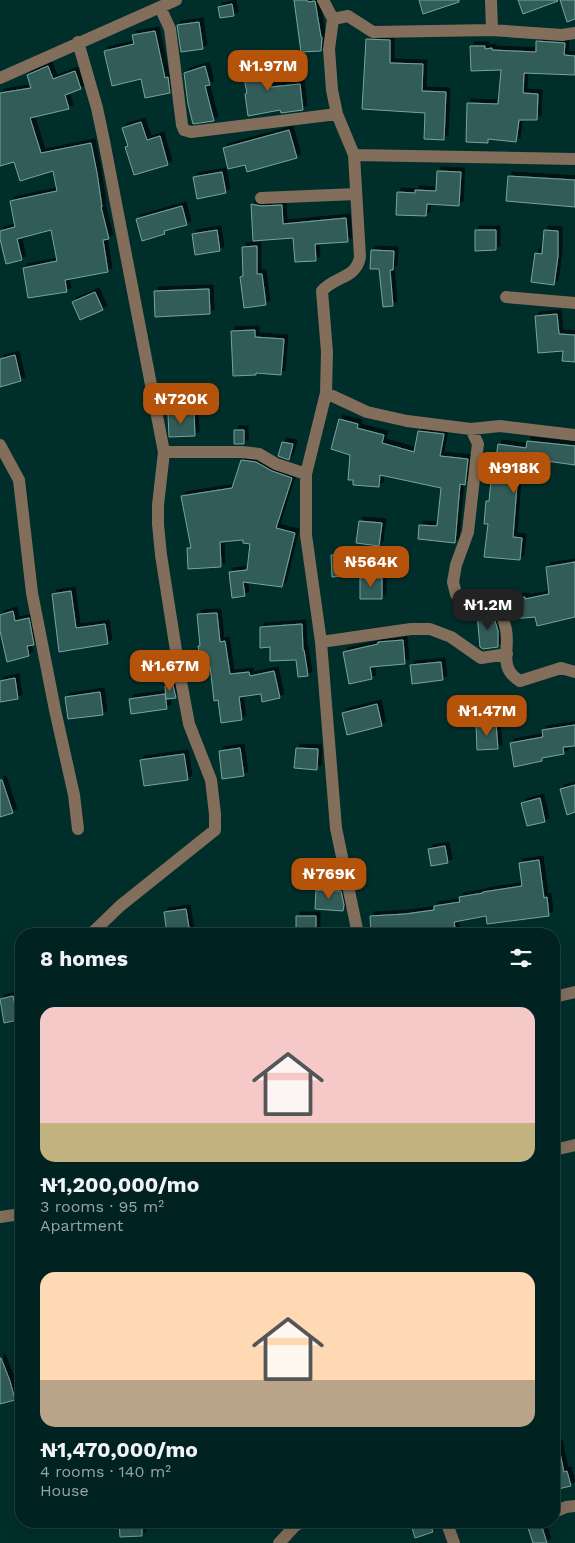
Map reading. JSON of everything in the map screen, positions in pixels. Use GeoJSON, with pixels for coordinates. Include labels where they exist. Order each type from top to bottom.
{"type":"FeatureCollection","features":[{"type":"Feature","properties":{"kind":"street"},"geometry":{"type":"LineString","coordinates":[[0,78],[176,0]]}},
{"type":"Feature","properties":{"kind":"street"},"geometry":{"type":"LineString","coordinates":[[323,0],[333,20],[329,49],[332,90],[337,114],[354,155],[360,257],[358,266],[351,273],[328,284],[322,291],[327,352],[326,393],[306,474],[306,535],[321,642],[336,828],[357,928]]}},
{"type":"Feature","properties":{"kind":"street"},"geometry":{"type":"LineString","coordinates":[[491,0],[492,30]]}},
{"type":"Feature","properties":{"kind":"street"},"geometry":{"type":"LineString","coordinates":[[160,7],[170,29],[184,130],[191,132],[337,114]]}},
{"type":"Feature","properties":{"kind":"street"},"geometry":{"type":"LineString","coordinates":[[333,20],[348,16],[373,32],[492,30],[562,35],[575,33]]}},
{"type":"Feature","properties":{"kind":"street"},"geometry":{"type":"LineString","coordinates":[[78,42],[97,108],[104,141],[164,452],[158,506],[161,555],[189,724],[211,780],[215,814],[215,830],[120,906],[97,928]]}},
{"type":"Feature","properties":{"kind":"street"},"geometry":{"type":"LineString","coordinates":[[354,155],[575,158]]}},
{"type":"Feature","properties":{"kind":"street"},"geometry":{"type":"LineString","coordinates":[[261,198],[356,194]]}},
{"type":"Feature","properties":{"kind":"street"},"geometry":{"type":"LineString","coordinates":[[506,297],[575,303]]}},
{"type":"Feature","properties":{"kind":"street"},"geometry":{"type":"LineString","coordinates":[[326,393],[367,412],[407,421],[471,429],[500,426],[575,435]]}},
{"type":"Feature","properties":{"kind":"street"},"geometry":{"type":"LineString","coordinates":[[471,429],[478,444],[478,452],[468,532],[456,565],[454,582],[456,594],[463,603],[499,607],[507,631],[506,665],[513,676],[520,681],[560,668],[575,672]]}},
{"type":"Feature","properties":{"kind":"street"},"geometry":{"type":"LineString","coordinates":[[0,445],[19,480],[32,593],[74,795],[78,829]]}},
{"type":"Feature","properties":{"kind":"street"},"geometry":{"type":"LineString","coordinates":[[164,452],[242,452],[259,454],[276,464],[306,474]]}},
{"type":"Feature","properties":{"kind":"street"},"geometry":{"type":"LineString","coordinates":[[321,642],[411,629],[430,629],[451,637],[481,658],[507,654]]}},
{"type":"Feature","properties":{"kind":"street"},"geometry":{"type":"LineString","coordinates":[[560,996],[575,992]]}},
{"type":"Feature","properties":{"kind":"street"},"geometry":{"type":"LineString","coordinates":[[560,1149],[575,1145]]}},
{"type":"Feature","properties":{"kind":"street"},"geometry":{"type":"LineString","coordinates":[[0,1217],[15,1215]]}},
{"type":"Feature","properties":{"kind":"street"},"geometry":{"type":"LineString","coordinates":[[560,1510],[575,1506]]}},
{"type":"Feature","properties":{"kind":"street"},"geometry":{"type":"LineString","coordinates":[[279,1543],[293,1528]]}},
{"type":"Feature","properties":{"kind":"street"},"geometry":{"type":"LineString","coordinates":[[449,1528],[454,1543]]}},
{"type":"Feature","properties":{"kind":"building"},"geometry":{"type":"Polygon","coordinates":[[[294,0],[315,1],[322,37],[321,51],[301,52],[294,0]]]}},
{"type":"Feature","properties":{"kind":"building"},"geometry":{"type":"Polygon","coordinates":[[[419,0],[459,0],[459,2],[423,14],[419,0]]]}},
{"type":"Feature","properties":{"kind":"building"},"geometry":{"type":"Polygon","coordinates":[[[518,0],[557,0],[558,1],[523,14],[518,0]]]}},
{"type":"Feature","properties":{"kind":"building"},"geometry":{"type":"Polygon","coordinates":[[[560,0],[575,0],[575,19],[567,22],[560,0]]]}},
{"type":"Feature","properties":{"kind":"building"},"geometry":{"type":"Polygon","coordinates":[[[232,4],[234,16],[220,18],[218,7],[232,4]]]}},
{"type":"Feature","properties":{"kind":"building"},"geometry":{"type":"Polygon","coordinates":[[[199,22],[203,49],[181,52],[177,25],[199,22]]]}},
{"type":"Feature","properties":{"kind":"building"},"geometry":{"type":"Polygon","coordinates":[[[155,31],[165,78],[168,77],[170,93],[145,98],[141,79],[112,86],[104,51],[134,44],[132,35],[155,31]]]}},
{"type":"Feature","properties":{"kind":"building"},"geometry":{"type":"Polygon","coordinates":[[[366,39],[390,40],[390,63],[423,64],[422,91],[446,92],[444,140],[424,139],[425,113],[362,109],[366,39]]]}},
{"type":"Feature","properties":{"kind":"building"},"geometry":{"type":"Polygon","coordinates":[[[536,41],[565,43],[564,55],[575,56],[575,75],[524,73],[523,93],[538,94],[537,120],[519,120],[516,142],[488,139],[488,143],[466,142],[467,103],[498,104],[501,70],[471,71],[470,46],[485,46],[485,49],[492,48],[492,50],[536,52],[536,41]]]}},
{"type":"Feature","properties":{"kind":"building"},"geometry":{"type":"Polygon","coordinates":[[[265,59],[271,87],[300,84],[303,110],[281,113],[280,110],[248,116],[245,94],[247,93],[241,64],[265,59]]]}},
{"type":"Feature","properties":{"kind":"building"},"geometry":{"type":"Polygon","coordinates":[[[48,66],[53,79],[75,71],[81,89],[65,95],[69,109],[30,118],[41,153],[91,143],[101,207],[109,239],[103,240],[108,272],[65,280],[67,292],[28,298],[23,268],[57,261],[51,230],[17,239],[22,260],[6,264],[0,231],[15,227],[10,201],[57,191],[53,171],[20,181],[14,162],[0,166],[0,93],[31,88],[27,75],[48,66]]]}},
{"type":"Feature","properties":{"kind":"building"},"geometry":{"type":"Polygon","coordinates":[[[205,66],[210,85],[205,86],[214,121],[193,124],[184,73],[205,66]]]}},
{"type":"Feature","properties":{"kind":"building"},"geometry":{"type":"Polygon","coordinates":[[[141,122],[147,140],[160,136],[168,165],[134,175],[125,147],[128,146],[122,128],[141,122]]]}},
{"type":"Feature","properties":{"kind":"building"},"geometry":{"type":"Polygon","coordinates":[[[289,130],[297,158],[247,172],[245,165],[228,169],[223,148],[289,130]]]}},
{"type":"Feature","properties":{"kind":"building"},"geometry":{"type":"Polygon","coordinates":[[[437,171],[461,172],[459,206],[427,204],[426,216],[396,215],[397,192],[415,193],[415,190],[436,191],[437,171]]]}},
{"type":"Feature","properties":{"kind":"building"},"geometry":{"type":"Polygon","coordinates":[[[222,172],[226,193],[197,199],[193,177],[222,172]]]}},
{"type":"Feature","properties":{"kind":"building"},"geometry":{"type":"Polygon","coordinates":[[[508,176],[575,180],[575,207],[506,201],[508,176]]]}},
{"type":"Feature","properties":{"kind":"building"},"geometry":{"type":"Polygon","coordinates":[[[251,204],[261,206],[282,205],[283,224],[346,218],[348,242],[315,244],[316,261],[295,262],[293,238],[253,241],[251,204]]]}},
{"type":"Feature","properties":{"kind":"building"},"geometry":{"type":"Polygon","coordinates":[[[182,206],[187,225],[164,231],[165,234],[142,241],[136,219],[182,206]]]}},
{"type":"Feature","properties":{"kind":"building"},"geometry":{"type":"Polygon","coordinates":[[[217,230],[220,251],[195,255],[192,234],[217,230]]]}},
{"type":"Feature","properties":{"kind":"building"},"geometry":{"type":"Polygon","coordinates":[[[475,230],[496,230],[496,250],[475,251],[475,230]]]}},
{"type":"Feature","properties":{"kind":"building"},"geometry":{"type":"Polygon","coordinates":[[[544,230],[558,231],[558,256],[554,285],[531,282],[535,253],[542,254],[544,230]]]}},
{"type":"Feature","properties":{"kind":"building"},"geometry":{"type":"Polygon","coordinates":[[[257,246],[257,274],[262,274],[266,305],[244,308],[240,277],[243,276],[242,247],[257,246]]]}},
{"type":"Feature","properties":{"kind":"building"},"geometry":{"type":"Polygon","coordinates":[[[371,250],[394,251],[393,270],[390,270],[393,306],[383,307],[379,269],[370,269],[371,250]]]}},
{"type":"Feature","properties":{"kind":"building"},"geometry":{"type":"Polygon","coordinates":[[[209,289],[210,314],[155,317],[154,291],[209,289]]]}},
{"type":"Feature","properties":{"kind":"building"},"geometry":{"type":"Polygon","coordinates":[[[95,292],[103,310],[80,320],[72,302],[95,292]]]}},
{"type":"Feature","properties":{"kind":"building"},"geometry":{"type":"Polygon","coordinates":[[[557,314],[559,334],[575,335],[575,362],[562,361],[563,351],[538,353],[535,316],[557,314]]]}},
{"type":"Feature","properties":{"kind":"building"},"geometry":{"type":"Polygon","coordinates":[[[255,330],[255,337],[284,339],[281,375],[256,373],[256,375],[233,376],[231,331],[255,330]]]}},
{"type":"Feature","properties":{"kind":"building"},"geometry":{"type":"Polygon","coordinates":[[[15,355],[21,381],[0,387],[0,359],[15,355]]]}},
{"type":"Feature","properties":{"kind":"building"},"geometry":{"type":"Polygon","coordinates":[[[194,413],[195,436],[169,437],[168,414],[194,413]]]}},
{"type":"Feature","properties":{"kind":"building"},"geometry":{"type":"Polygon","coordinates":[[[339,419],[358,424],[357,428],[384,435],[382,443],[414,452],[418,431],[444,434],[440,456],[468,459],[465,485],[460,484],[455,543],[418,539],[419,525],[437,526],[441,488],[380,475],[379,487],[353,485],[353,480],[348,480],[350,455],[331,449],[339,419]]]}},
{"type":"Feature","properties":{"kind":"building"},"geometry":{"type":"Polygon","coordinates":[[[234,430],[244,430],[244,444],[234,444],[234,430]]]}},
{"type":"Feature","properties":{"kind":"building"},"geometry":{"type":"Polygon","coordinates":[[[527,441],[575,446],[575,465],[546,461],[545,464],[517,461],[513,484],[517,485],[513,537],[522,538],[520,560],[484,557],[488,524],[484,524],[486,501],[489,501],[492,470],[494,470],[498,444],[526,448],[527,441]]]}},
{"type":"Feature","properties":{"kind":"building"},"geometry":{"type":"Polygon","coordinates":[[[282,442],[293,444],[289,460],[278,456],[282,442]]]}},
{"type":"Feature","properties":{"kind":"building"},"geometry":{"type":"Polygon","coordinates":[[[241,460],[256,462],[272,471],[292,478],[276,528],[295,533],[282,587],[243,582],[245,596],[232,598],[229,572],[247,570],[250,544],[243,543],[243,540],[220,542],[221,567],[188,569],[187,548],[191,548],[181,496],[232,488],[241,460]]]}},
{"type":"Feature","properties":{"kind":"building"},"geometry":{"type":"Polygon","coordinates":[[[359,521],[382,523],[379,546],[356,543],[359,521]]]}},
{"type":"Feature","properties":{"kind":"building"},"geometry":{"type":"Polygon","coordinates":[[[358,554],[360,575],[332,577],[331,555],[358,554]]]}},
{"type":"Feature","properties":{"kind":"building"},"geometry":{"type":"Polygon","coordinates":[[[575,562],[575,617],[537,626],[535,617],[512,619],[503,599],[525,597],[525,599],[549,594],[546,567],[575,562]]]}},
{"type":"Feature","properties":{"kind":"building"},"geometry":{"type":"Polygon","coordinates":[[[360,578],[382,578],[382,599],[360,599],[360,578]]]}},
{"type":"Feature","properties":{"kind":"building"},"geometry":{"type":"Polygon","coordinates":[[[71,591],[76,628],[105,624],[108,644],[59,652],[52,594],[71,591]]]}},
{"type":"Feature","properties":{"kind":"building"},"geometry":{"type":"Polygon","coordinates":[[[13,611],[15,621],[29,618],[34,645],[27,646],[29,656],[7,662],[0,631],[0,615],[13,611]]]}},
{"type":"Feature","properties":{"kind":"building"},"geometry":{"type":"Polygon","coordinates":[[[217,613],[220,642],[225,641],[230,674],[249,672],[250,676],[274,671],[280,698],[262,702],[261,694],[239,697],[242,720],[221,723],[218,700],[214,701],[210,666],[202,667],[198,646],[200,646],[197,614],[217,613]]]}},
{"type":"Feature","properties":{"kind":"building"},"geometry":{"type":"Polygon","coordinates":[[[477,614],[493,614],[498,631],[498,647],[483,649],[480,647],[477,614]]]}},
{"type":"Feature","properties":{"kind":"building"},"geometry":{"type":"Polygon","coordinates":[[[302,624],[303,650],[308,676],[298,677],[296,660],[270,661],[270,647],[260,648],[260,627],[302,624]]]}},
{"type":"Feature","properties":{"kind":"building"},"geometry":{"type":"Polygon","coordinates":[[[403,640],[405,664],[370,667],[372,679],[349,684],[343,652],[378,644],[378,642],[403,640]]]}},
{"type":"Feature","properties":{"kind":"building"},"geometry":{"type":"Polygon","coordinates":[[[441,662],[443,680],[412,684],[410,665],[441,662]]]}},
{"type":"Feature","properties":{"kind":"building"},"geometry":{"type":"Polygon","coordinates":[[[15,678],[18,699],[0,702],[0,681],[15,678]]]}},
{"type":"Feature","properties":{"kind":"building"},"geometry":{"type":"Polygon","coordinates":[[[173,685],[176,698],[166,699],[165,686],[173,685]]]}},
{"type":"Feature","properties":{"kind":"building"},"geometry":{"type":"Polygon","coordinates":[[[100,692],[103,715],[68,719],[65,697],[100,692]]]}},
{"type":"Feature","properties":{"kind":"building"},"geometry":{"type":"Polygon","coordinates":[[[165,694],[167,709],[131,714],[129,699],[165,694]]]}},
{"type":"Feature","properties":{"kind":"building"},"geometry":{"type":"Polygon","coordinates":[[[377,704],[382,726],[347,735],[342,713],[377,704]]]}},
{"type":"Feature","properties":{"kind":"building"},"geometry":{"type":"Polygon","coordinates":[[[496,723],[498,749],[477,750],[476,724],[496,723]]]}},
{"type":"Feature","properties":{"kind":"building"},"geometry":{"type":"Polygon","coordinates":[[[575,725],[575,746],[563,747],[564,754],[542,758],[542,761],[514,767],[510,743],[543,737],[542,730],[575,725]]]}},
{"type":"Feature","properties":{"kind":"building"},"geometry":{"type":"Polygon","coordinates":[[[240,748],[244,776],[222,779],[219,751],[240,748]]]}},
{"type":"Feature","properties":{"kind":"building"},"geometry":{"type":"Polygon","coordinates":[[[296,748],[318,749],[317,770],[294,768],[296,748]]]}},
{"type":"Feature","properties":{"kind":"building"},"geometry":{"type":"Polygon","coordinates":[[[184,754],[188,780],[144,786],[140,760],[184,754]]]}},
{"type":"Feature","properties":{"kind":"building"},"geometry":{"type":"Polygon","coordinates":[[[0,780],[2,780],[13,813],[0,817],[0,780]]]}},
{"type":"Feature","properties":{"kind":"building"},"geometry":{"type":"Polygon","coordinates":[[[575,785],[575,812],[567,815],[560,789],[575,785]]]}},
{"type":"Feature","properties":{"kind":"building"},"geometry":{"type":"Polygon","coordinates":[[[540,798],[545,822],[527,826],[521,803],[540,798]]]}},
{"type":"Feature","properties":{"kind":"building"},"geometry":{"type":"Polygon","coordinates":[[[445,846],[448,863],[431,866],[428,849],[445,846]]]}},
{"type":"Feature","properties":{"kind":"building"},"geometry":{"type":"Polygon","coordinates":[[[539,860],[544,898],[547,897],[549,916],[487,924],[486,916],[454,922],[455,928],[371,928],[370,916],[434,910],[434,906],[460,902],[459,897],[522,886],[519,863],[539,860]]]}},
{"type":"Feature","properties":{"kind":"building"},"geometry":{"type":"Polygon","coordinates":[[[316,890],[341,891],[344,905],[343,911],[315,909],[316,890]]]}},
{"type":"Feature","properties":{"kind":"building"},"geometry":{"type":"Polygon","coordinates":[[[186,909],[189,928],[166,928],[164,912],[186,909]]]}},
{"type":"Feature","properties":{"kind":"building"},"geometry":{"type":"Polygon","coordinates":[[[296,916],[316,916],[316,928],[296,928],[296,916]]]}},
{"type":"Feature","properties":{"kind":"building"},"geometry":{"type":"Polygon","coordinates":[[[13,996],[15,1021],[4,1023],[0,999],[13,996]]]}},
{"type":"Feature","properties":{"kind":"building"},"geometry":{"type":"Polygon","coordinates":[[[0,1358],[10,1381],[15,1400],[0,1404],[0,1358]]]}},
{"type":"Feature","properties":{"kind":"building"},"geometry":{"type":"Polygon","coordinates":[[[560,1453],[564,1472],[567,1471],[571,1486],[560,1489],[560,1453]]]}},
{"type":"Feature","properties":{"kind":"building"},"geometry":{"type":"Polygon","coordinates":[[[119,1528],[142,1528],[142,1536],[120,1537],[119,1528]]]}},
{"type":"Feature","properties":{"kind":"building"},"geometry":{"type":"Polygon","coordinates":[[[412,1528],[432,1528],[433,1532],[415,1538],[412,1528]]]}},
{"type":"Feature","properties":{"kind":"building"},"geometry":{"type":"Polygon","coordinates":[[[528,1528],[542,1528],[547,1543],[533,1543],[528,1528]]]}}]}
